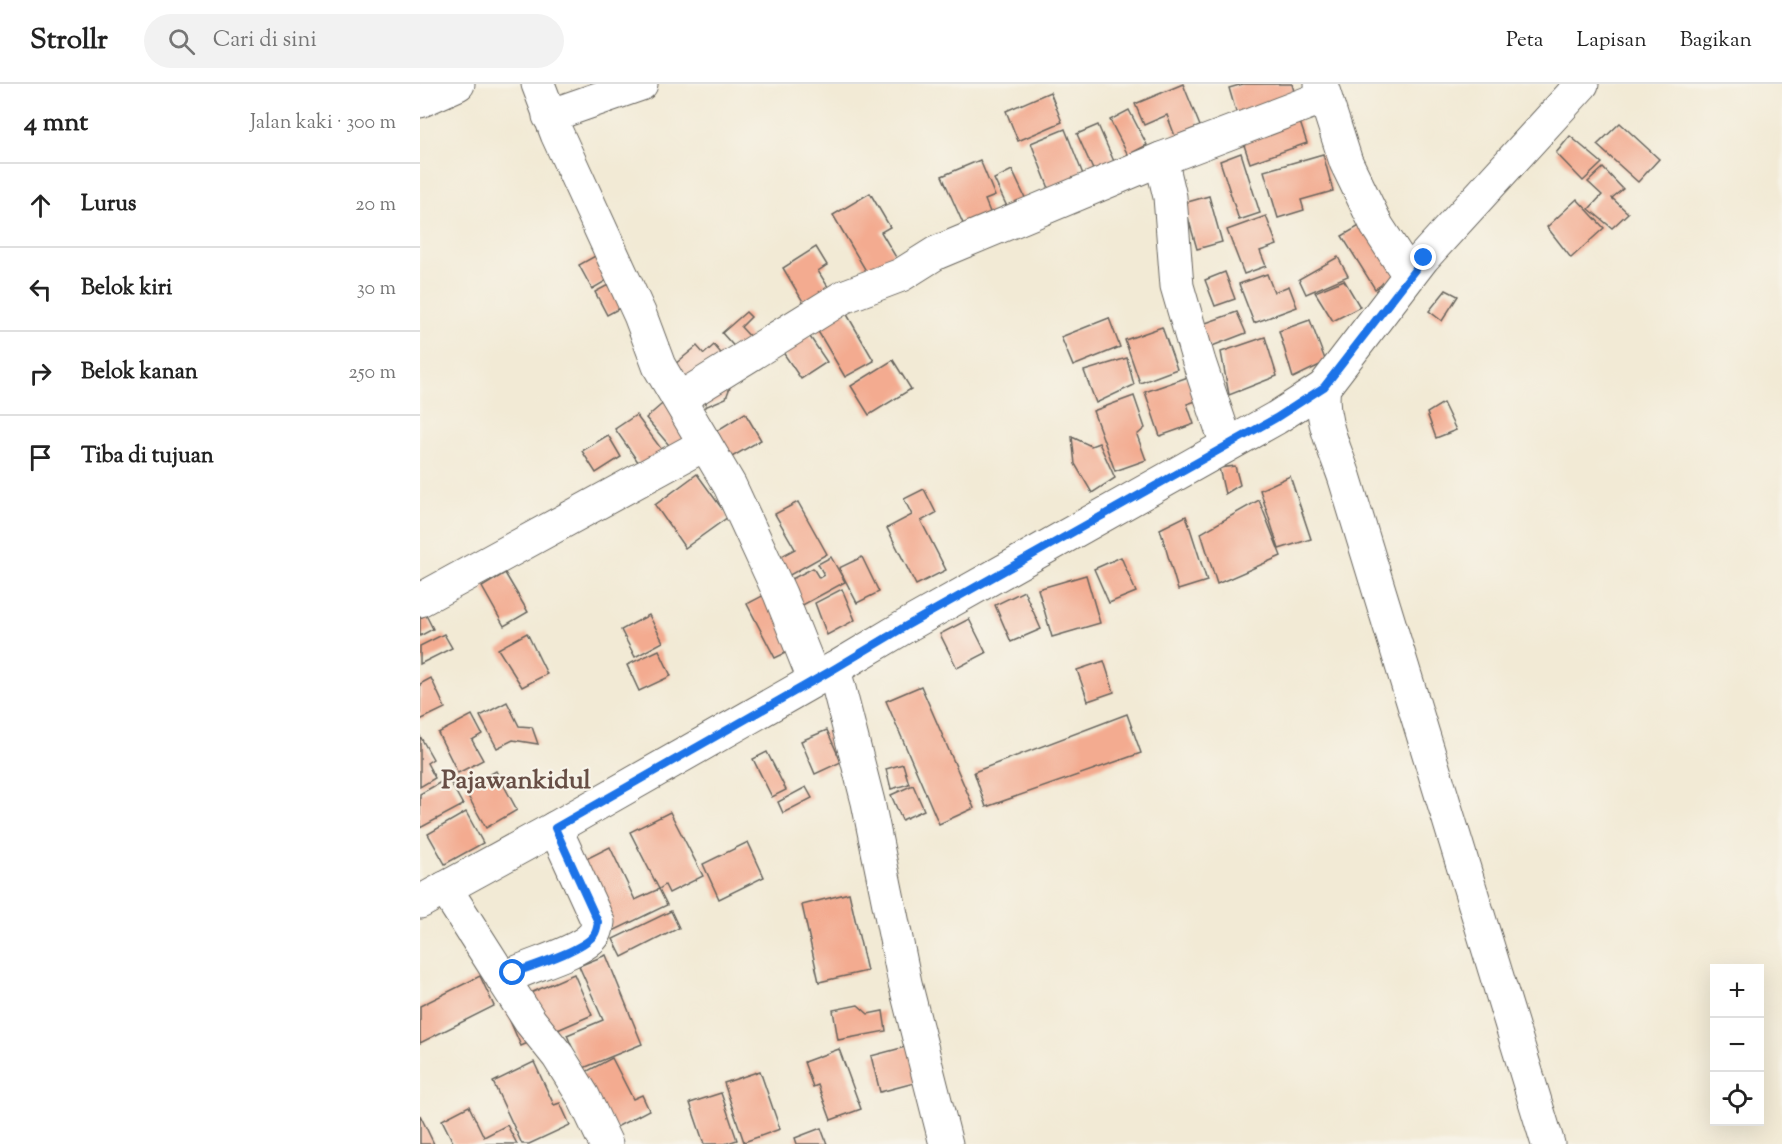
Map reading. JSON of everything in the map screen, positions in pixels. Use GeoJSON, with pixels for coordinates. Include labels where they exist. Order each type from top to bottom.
{"type":"FeatureCollection","features":[{"type":"Feature","properties":{"kind":"street"},"geometry":{"type":"LineString","coordinates":[[420,101],[458,84]]}},
{"type":"Feature","properties":{"kind":"street"},"geometry":{"type":"LineString","coordinates":[[538,84],[549,116],[640,315],[659,366],[730,486],[780,594],[824,674],[868,802],[905,983],[946,1144]]}},
{"type":"Feature","properties":{"kind":"street"},"geometry":{"type":"LineString","coordinates":[[549,116],[641,84]]}},
{"type":"Feature","properties":{"kind":"street"},"geometry":{"type":"LineString","coordinates":[[606,1144],[577,1086],[503,979],[433,895],[1276,418],[1324,387],[1409,275],[1582,84]]}},
{"type":"Feature","properties":{"kind":"street"},"geometry":{"type":"LineString","coordinates":[[679,399],[843,297],[901,274],[936,253],[1323,91],[1346,162],[1377,226],[1409,275]]}},
{"type":"Feature","properties":{"kind":"street"},"geometry":{"type":"LineString","coordinates":[[1161,159],[1170,197],[1178,286],[1199,362],[1227,445]]}},
{"type":"Feature","properties":{"kind":"street"},"geometry":{"type":"LineString","coordinates":[[1324,387],[1323,411],[1548,1144]]}},
{"type":"Feature","properties":{"kind":"street"},"geometry":{"type":"LineString","coordinates":[[420,600],[705,444]]}},
{"type":"Feature","properties":{"kind":"street"},"geometry":{"type":"LineString","coordinates":[[503,979],[577,947],[596,933],[598,922],[555,828]]}},
{"type":"Feature","properties":{"kind":"building"},"geometry":{"type":"Polygon","coordinates":[[[1183,84],[1200,126],[1175,136],[1167,115],[1144,125],[1135,104],[1183,84]]]}},
{"type":"Feature","properties":{"kind":"building"},"geometry":{"type":"Polygon","coordinates":[[[1243,84],[1292,84],[1295,95],[1238,119],[1229,88],[1243,84]]]}},
{"type":"Feature","properties":{"kind":"building"},"geometry":{"type":"Polygon","coordinates":[[[1050,92],[1062,122],[1018,141],[1006,111],[1050,92]]]}},
{"type":"Feature","properties":{"kind":"building"},"geometry":{"type":"Polygon","coordinates":[[[1129,110],[1147,145],[1128,155],[1110,120],[1129,110]]]}},
{"type":"Feature","properties":{"kind":"building"},"geometry":{"type":"Polygon","coordinates":[[[1298,116],[1307,143],[1250,163],[1241,136],[1298,116]]]}},
{"type":"Feature","properties":{"kind":"building"},"geometry":{"type":"Polygon","coordinates":[[[1620,123],[1659,159],[1638,182],[1597,145],[1620,123]]]}},
{"type":"Feature","properties":{"kind":"building"},"geometry":{"type":"Polygon","coordinates":[[[1098,125],[1116,166],[1095,174],[1077,134],[1098,125]]]}},
{"type":"Feature","properties":{"kind":"building"},"geometry":{"type":"Polygon","coordinates":[[[1065,129],[1086,182],[1052,196],[1031,143],[1065,129]]]}},
{"type":"Feature","properties":{"kind":"building"},"geometry":{"type":"Polygon","coordinates":[[[1570,136],[1602,163],[1583,181],[1556,153],[1570,136]]]}},
{"type":"Feature","properties":{"kind":"building"},"geometry":{"type":"Polygon","coordinates":[[[1241,153],[1260,213],[1239,220],[1220,161],[1241,153]]]}},
{"type":"Feature","properties":{"kind":"building"},"geometry":{"type":"Polygon","coordinates":[[[1323,154],[1333,191],[1301,200],[1304,210],[1278,218],[1264,171],[1323,154]]]}},
{"type":"Feature","properties":{"kind":"building"},"geometry":{"type":"Polygon","coordinates":[[[980,160],[995,196],[985,200],[992,217],[965,228],[942,176],[980,160]]]}},
{"type":"Feature","properties":{"kind":"building"},"geometry":{"type":"Polygon","coordinates":[[[1603,168],[1623,189],[1612,198],[1628,213],[1612,228],[1589,209],[1602,195],[1588,182],[1603,168]]]}},
{"type":"Feature","properties":{"kind":"building"},"geometry":{"type":"Polygon","coordinates":[[[1012,170],[1028,204],[1010,213],[994,179],[1012,170]]]}},
{"type":"Feature","properties":{"kind":"building"},"geometry":{"type":"Polygon","coordinates":[[[870,193],[890,227],[881,232],[897,259],[869,276],[833,215],[870,193]]]}},
{"type":"Feature","properties":{"kind":"building"},"geometry":{"type":"Polygon","coordinates":[[[1209,196],[1222,242],[1197,249],[1184,203],[1209,196]]]}},
{"type":"Feature","properties":{"kind":"building"},"geometry":{"type":"Polygon","coordinates":[[[1577,199],[1604,228],[1571,258],[1547,227],[1577,199]]]}},
{"type":"Feature","properties":{"kind":"building"},"geometry":{"type":"Polygon","coordinates":[[[1266,216],[1277,245],[1260,251],[1266,266],[1244,274],[1227,230],[1266,216]]]}},
{"type":"Feature","properties":{"kind":"building"},"geometry":{"type":"Polygon","coordinates":[[[1368,221],[1403,272],[1375,289],[1342,236],[1368,221]]]}},
{"type":"Feature","properties":{"kind":"building"},"geometry":{"type":"Polygon","coordinates":[[[816,247],[827,265],[818,271],[830,290],[805,305],[783,268],[816,247]]]}},
{"type":"Feature","properties":{"kind":"building"},"geometry":{"type":"Polygon","coordinates":[[[597,255],[609,279],[592,289],[579,265],[597,255]]]}},
{"type":"Feature","properties":{"kind":"building"},"geometry":{"type":"Polygon","coordinates":[[[1338,257],[1348,276],[1306,294],[1299,279],[1338,257]]]}},
{"type":"Feature","properties":{"kind":"building"},"geometry":{"type":"Polygon","coordinates":[[[1225,272],[1235,299],[1215,306],[1205,280],[1225,272]]]}},
{"type":"Feature","properties":{"kind":"building"},"geometry":{"type":"Polygon","coordinates":[[[1267,274],[1274,292],[1289,286],[1297,307],[1254,323],[1239,284],[1267,274]]]}},
{"type":"Feature","properties":{"kind":"building"},"geometry":{"type":"Polygon","coordinates":[[[1344,280],[1360,307],[1333,321],[1315,292],[1344,280]]]}},
{"type":"Feature","properties":{"kind":"building"},"geometry":{"type":"Polygon","coordinates":[[[612,283],[624,306],[607,315],[595,292],[612,283]]]}},
{"type":"Feature","properties":{"kind":"building"},"geometry":{"type":"Polygon","coordinates":[[[1446,290],[1458,296],[1442,321],[1429,311],[1446,290]]]}},
{"type":"Feature","properties":{"kind":"building"},"geometry":{"type":"Polygon","coordinates":[[[845,311],[874,361],[845,377],[816,328],[845,311]]]}},
{"type":"Feature","properties":{"kind":"building"},"geometry":{"type":"Polygon","coordinates":[[[746,312],[751,317],[741,327],[753,340],[739,352],[722,333],[746,312]]]}},
{"type":"Feature","properties":{"kind":"building"},"geometry":{"type":"Polygon","coordinates":[[[1237,312],[1246,333],[1207,348],[1200,325],[1237,312]]]}},
{"type":"Feature","properties":{"kind":"building"},"geometry":{"type":"Polygon","coordinates":[[[1109,318],[1120,347],[1073,366],[1061,337],[1109,318]]]}},
{"type":"Feature","properties":{"kind":"building"},"geometry":{"type":"Polygon","coordinates":[[[1310,320],[1326,362],[1293,378],[1279,331],[1310,320]]]}},
{"type":"Feature","properties":{"kind":"building"},"geometry":{"type":"Polygon","coordinates":[[[1162,327],[1177,369],[1140,383],[1125,340],[1162,327]]]}},
{"type":"Feature","properties":{"kind":"building"},"geometry":{"type":"Polygon","coordinates":[[[804,328],[827,362],[801,379],[778,345],[804,328]]]}},
{"type":"Feature","properties":{"kind":"building"},"geometry":{"type":"Polygon","coordinates":[[[1265,337],[1277,376],[1229,395],[1221,352],[1265,337]]]}},
{"type":"Feature","properties":{"kind":"building"},"geometry":{"type":"Polygon","coordinates":[[[714,345],[726,359],[685,387],[669,369],[697,346],[704,354],[714,345]]]}},
{"type":"Feature","properties":{"kind":"building"},"geometry":{"type":"Polygon","coordinates":[[[1127,358],[1134,385],[1096,403],[1084,371],[1127,358]]]}},
{"type":"Feature","properties":{"kind":"building"},"geometry":{"type":"Polygon","coordinates":[[[893,360],[911,389],[869,415],[851,386],[893,360]]]}},
{"type":"Feature","properties":{"kind":"building"},"geometry":{"type":"Polygon","coordinates":[[[736,371],[726,398],[705,407],[711,385],[736,371]]]}},
{"type":"Feature","properties":{"kind":"building"},"geometry":{"type":"Polygon","coordinates":[[[1188,377],[1196,401],[1187,404],[1194,424],[1160,436],[1145,392],[1188,377]]]}},
{"type":"Feature","properties":{"kind":"building"},"geometry":{"type":"Polygon","coordinates":[[[1134,396],[1145,428],[1137,435],[1146,460],[1115,471],[1093,411],[1134,396]]]}},
{"type":"Feature","properties":{"kind":"building"},"geometry":{"type":"Polygon","coordinates":[[[668,399],[697,437],[674,451],[646,418],[668,399]]]}},
{"type":"Feature","properties":{"kind":"building"},"geometry":{"type":"Polygon","coordinates":[[[1443,403],[1456,430],[1436,438],[1427,413],[1443,403]]]}},
{"type":"Feature","properties":{"kind":"building"},"geometry":{"type":"Polygon","coordinates":[[[745,413],[761,440],[725,461],[710,435],[745,413]]]}},
{"type":"Feature","properties":{"kind":"building"},"geometry":{"type":"Polygon","coordinates":[[[636,415],[665,454],[643,469],[615,429],[636,415]]]}},
{"type":"Feature","properties":{"kind":"building"},"geometry":{"type":"Polygon","coordinates":[[[608,435],[621,457],[596,473],[582,451],[608,435]]]}},
{"type":"Feature","properties":{"kind":"building"},"geometry":{"type":"Polygon","coordinates":[[[1072,437],[1091,446],[1099,443],[1115,478],[1092,493],[1075,464],[1072,437]]]}},
{"type":"Feature","properties":{"kind":"building"},"geometry":{"type":"Polygon","coordinates":[[[1235,466],[1240,485],[1225,494],[1219,468],[1235,466]]]}},
{"type":"Feature","properties":{"kind":"building"},"geometry":{"type":"Polygon","coordinates":[[[697,474],[728,517],[685,548],[655,505],[697,474]]]}},
{"type":"Feature","properties":{"kind":"building"},"geometry":{"type":"Polygon","coordinates":[[[1290,476],[1311,539],[1279,549],[1260,490],[1290,476]]]}},
{"type":"Feature","properties":{"kind":"building"},"geometry":{"type":"Polygon","coordinates":[[[924,489],[936,513],[921,521],[946,570],[916,585],[887,528],[912,515],[904,499],[924,489]]]}},
{"type":"Feature","properties":{"kind":"building"},"geometry":{"type":"Polygon","coordinates":[[[1259,500],[1281,556],[1217,584],[1201,533],[1259,500]]]}},
{"type":"Feature","properties":{"kind":"building"},"geometry":{"type":"Polygon","coordinates":[[[798,502],[827,554],[788,576],[778,558],[795,549],[775,514],[798,502]]]}},
{"type":"Feature","properties":{"kind":"building"},"geometry":{"type":"Polygon","coordinates":[[[1186,516],[1207,581],[1178,590],[1160,529],[1186,516]]]}},
{"type":"Feature","properties":{"kind":"building"},"geometry":{"type":"Polygon","coordinates":[[[831,557],[845,582],[799,607],[786,582],[813,568],[819,578],[824,575],[818,564],[831,557]]]}},
{"type":"Feature","properties":{"kind":"building"},"geometry":{"type":"Polygon","coordinates":[[[862,557],[879,592],[857,603],[839,568],[862,557]]]}},
{"type":"Feature","properties":{"kind":"building"},"geometry":{"type":"Polygon","coordinates":[[[1121,557],[1136,592],[1109,603],[1094,569],[1121,557]]]}},
{"type":"Feature","properties":{"kind":"building"},"geometry":{"type":"Polygon","coordinates":[[[505,573],[528,612],[504,626],[482,587],[505,573]]]}},
{"type":"Feature","properties":{"kind":"building"},"geometry":{"type":"Polygon","coordinates":[[[1086,575],[1100,623],[1052,637],[1038,589],[1086,575]]]}},
{"type":"Feature","properties":{"kind":"building"},"geometry":{"type":"Polygon","coordinates":[[[842,589],[855,620],[827,635],[815,603],[842,589]]]}},
{"type":"Feature","properties":{"kind":"building"},"geometry":{"type":"Polygon","coordinates":[[[772,591],[800,646],[775,658],[747,604],[772,591]]]}},
{"type":"Feature","properties":{"kind":"building"},"geometry":{"type":"Polygon","coordinates":[[[1024,591],[1041,629],[1011,642],[995,605],[1024,591]]]}},
{"type":"Feature","properties":{"kind":"building"},"geometry":{"type":"Polygon","coordinates":[[[426,615],[433,629],[420,636],[420,618],[426,615]]]}},
{"type":"Feature","properties":{"kind":"building"},"geometry":{"type":"Polygon","coordinates":[[[649,615],[663,642],[635,657],[621,630],[649,615]]]}},
{"type":"Feature","properties":{"kind":"building"},"geometry":{"type":"Polygon","coordinates":[[[969,619],[986,653],[957,668],[940,634],[969,619]]]}},
{"type":"Feature","properties":{"kind":"building"},"geometry":{"type":"Polygon","coordinates":[[[527,633],[547,674],[522,687],[498,649],[527,633]]]}},
{"type":"Feature","properties":{"kind":"building"},"geometry":{"type":"Polygon","coordinates":[[[444,634],[452,648],[420,664],[420,646],[444,634]]]}},
{"type":"Feature","properties":{"kind":"building"},"geometry":{"type":"Polygon","coordinates":[[[659,650],[671,676],[639,691],[627,665],[659,650]]]}},
{"type":"Feature","properties":{"kind":"building"},"geometry":{"type":"Polygon","coordinates":[[[1104,661],[1114,692],[1088,701],[1077,670],[1104,661]]]}},
{"type":"Feature","properties":{"kind":"building"},"geometry":{"type":"Polygon","coordinates":[[[431,678],[445,708],[420,720],[420,684],[431,678]]]}},
{"type":"Feature","properties":{"kind":"building"},"geometry":{"type":"Polygon","coordinates":[[[921,686],[974,808],[939,824],[886,701],[921,686]]]}},
{"type":"Feature","properties":{"kind":"building"},"geometry":{"type":"Polygon","coordinates":[[[507,702],[519,726],[532,727],[538,744],[513,740],[497,748],[480,716],[507,702]]]}},
{"type":"Feature","properties":{"kind":"building"},"geometry":{"type":"Polygon","coordinates":[[[1127,714],[1141,753],[986,807],[974,772],[1127,714]]]}},
{"type":"Feature","properties":{"kind":"building"},"geometry":{"type":"Polygon","coordinates":[[[472,715],[482,734],[472,740],[483,760],[458,773],[438,733],[472,715]]]}},
{"type":"Feature","properties":{"kind":"building"},"geometry":{"type":"Polygon","coordinates":[[[827,730],[841,762],[815,774],[801,741],[827,730]]]}},
{"type":"Feature","properties":{"kind":"building"},"geometry":{"type":"Polygon","coordinates":[[[420,736],[433,759],[427,763],[435,778],[420,787],[420,736]]]}},
{"type":"Feature","properties":{"kind":"building"},"geometry":{"type":"Polygon","coordinates":[[[767,752],[786,790],[772,797],[753,759],[767,752]]]}},
{"type":"Feature","properties":{"kind":"building"},"geometry":{"type":"Polygon","coordinates":[[[903,764],[909,784],[891,789],[886,769],[903,764]]]}},
{"type":"Feature","properties":{"kind":"building"},"geometry":{"type":"Polygon","coordinates":[[[496,771],[517,810],[486,828],[464,789],[496,771]]]}},
{"type":"Feature","properties":{"kind":"building"},"geometry":{"type":"Polygon","coordinates":[[[448,778],[463,805],[420,828],[420,794],[448,778]]]}},
{"type":"Feature","properties":{"kind":"building"},"geometry":{"type":"Polygon","coordinates":[[[913,785],[924,810],[902,820],[891,795],[913,785]]]}},
{"type":"Feature","properties":{"kind":"building"},"geometry":{"type":"Polygon","coordinates":[[[806,787],[812,798],[783,813],[778,802],[806,787]]]}},
{"type":"Feature","properties":{"kind":"building"},"geometry":{"type":"Polygon","coordinates":[[[466,812],[483,843],[445,864],[428,834],[466,812]]]}},
{"type":"Feature","properties":{"kind":"building"},"geometry":{"type":"Polygon","coordinates":[[[670,812],[703,876],[669,893],[665,885],[659,889],[630,832],[670,812]]]}},
{"type":"Feature","properties":{"kind":"building"},"geometry":{"type":"Polygon","coordinates":[[[748,842],[764,877],[719,899],[703,864],[748,842]]]}},
{"type":"Feature","properties":{"kind":"building"},"geometry":{"type":"Polygon","coordinates":[[[610,847],[635,900],[659,889],[667,905],[611,932],[578,863],[610,847]]]}},
{"type":"Feature","properties":{"kind":"building"},"geometry":{"type":"Polygon","coordinates":[[[849,893],[867,971],[819,982],[802,905],[849,893]]]}},
{"type":"Feature","properties":{"kind":"building"},"geometry":{"type":"Polygon","coordinates":[[[671,911],[679,928],[622,957],[613,939],[671,911]]]}},
{"type":"Feature","properties":{"kind":"building"},"geometry":{"type":"Polygon","coordinates":[[[606,955],[642,1044],[581,1069],[567,1035],[603,1020],[579,966],[606,955]]]}},
{"type":"Feature","properties":{"kind":"building"},"geometry":{"type":"Polygon","coordinates":[[[574,974],[592,1015],[521,1046],[503,1005],[574,974]]]}},
{"type":"Feature","properties":{"kind":"building"},"geometry":{"type":"Polygon","coordinates":[[[480,976],[494,1006],[420,1043],[420,1006],[480,976]]]}},
{"type":"Feature","properties":{"kind":"building"},"geometry":{"type":"Polygon","coordinates":[[[858,1005],[868,1014],[883,1011],[886,1031],[838,1040],[833,1010],[858,1005]]]}},
{"type":"Feature","properties":{"kind":"building"},"geometry":{"type":"Polygon","coordinates":[[[909,1046],[918,1082],[880,1092],[871,1056],[909,1046]]]}},
{"type":"Feature","properties":{"kind":"building"},"geometry":{"type":"Polygon","coordinates":[[[839,1049],[861,1109],[831,1120],[818,1085],[813,1087],[804,1062],[839,1049]]]}},
{"type":"Feature","properties":{"kind":"building"},"geometry":{"type":"Polygon","coordinates":[[[612,1058],[633,1099],[642,1095],[649,1110],[609,1131],[580,1075],[612,1058]]]}},
{"type":"Feature","properties":{"kind":"building"},"geometry":{"type":"Polygon","coordinates":[[[534,1062],[554,1105],[560,1103],[570,1125],[529,1144],[522,1144],[493,1082],[534,1062]]]}},
{"type":"Feature","properties":{"kind":"building"},"geometry":{"type":"Polygon","coordinates":[[[760,1071],[780,1129],[744,1142],[724,1083],[760,1071]]]}},
{"type":"Feature","properties":{"kind":"building"},"geometry":{"type":"Polygon","coordinates":[[[721,1093],[737,1140],[725,1144],[704,1144],[690,1103],[721,1093]]]}},
{"type":"Feature","properties":{"kind":"building"},"geometry":{"type":"Polygon","coordinates":[[[469,1106],[484,1137],[507,1125],[517,1144],[454,1144],[442,1120],[469,1106]]]}},
{"type":"Feature","properties":{"kind":"building"},"geometry":{"type":"Polygon","coordinates":[[[420,1115],[434,1144],[420,1144],[420,1115]]]}},
{"type":"Feature","properties":{"kind":"building"},"geometry":{"type":"Polygon","coordinates":[[[821,1128],[827,1144],[797,1144],[795,1138],[821,1128]]]}},
{"type":"Feature","properties":{"kind":"district","name":"Pajawankidul"},"geometry":{"type":"Point","coordinates":[516,779]}},
{"type":"Feature","properties":{"kind":"route"},"geometry":{"type":"LineString","coordinates":[[513,973],[577,947],[596,933],[598,922],[555,828],[906,626],[1276,418],[1324,387],[1424,258]]}}]}
